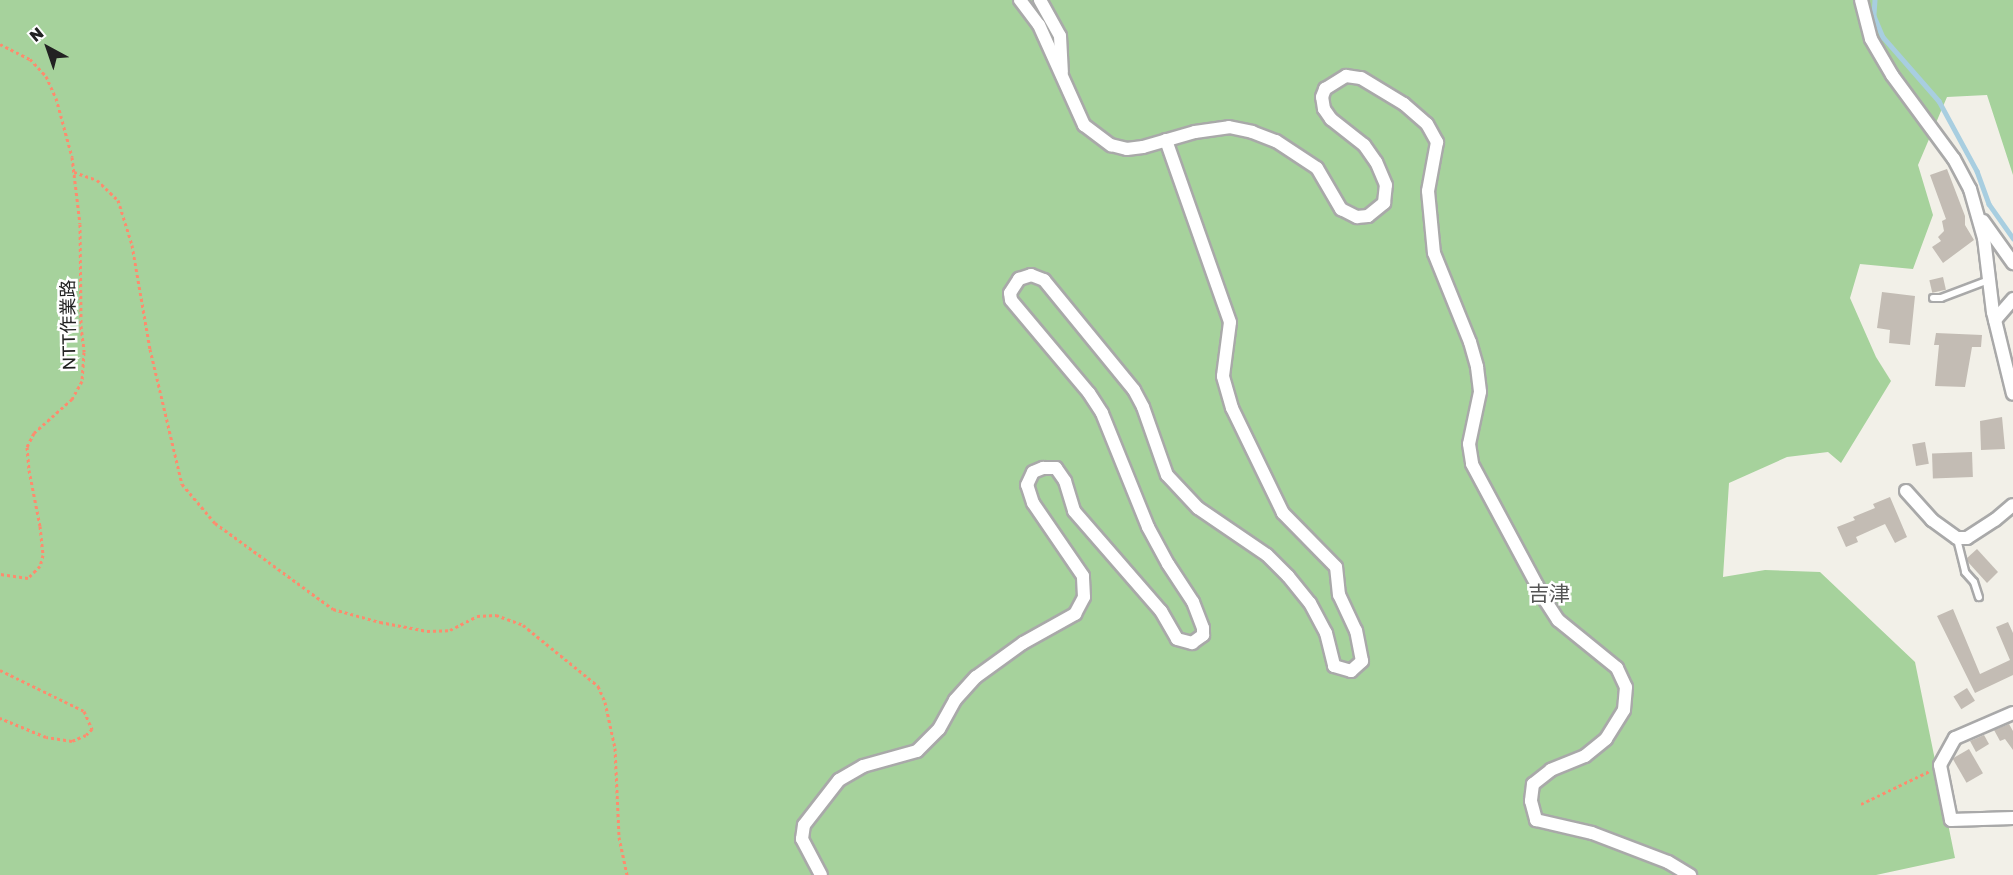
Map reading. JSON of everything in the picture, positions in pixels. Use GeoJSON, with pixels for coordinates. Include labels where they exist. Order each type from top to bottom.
{"type":"FeatureCollection","features":[{"type":"Feature","properties":{"kind":"street"},"geometry":{"type":"LineString","coordinates":[[1020,0],[1039,26],[1084,125],[1111,145],[1127,149],[1195,132],[1228,128],[1252,132],[1276,141],[1317,168],[1341,209],[1357,217],[1368,216],[1384,203],[1386,185],[1376,162],[1364,145],[1354,135],[1330,119],[1324,109],[1322,97],[1325,88],[1346,76],[1361,78],[1404,104],[1427,124],[1437,142],[1428,191],[1434,253],[1470,342],[1477,367],[1480,392],[1469,444],[1472,464],[1558,620],[1617,668],[1626,687],[1624,710],[1606,739],[1585,756],[1551,770],[1533,784],[1531,801],[1536,820],[1592,833],[1668,862],[1690,875]]}},
{"type":"Feature","properties":{"kind":"street"},"geometry":{"type":"LineString","coordinates":[[1040,0],[1060,36],[1063,79]]}},
{"type":"Feature","properties":{"kind":"street"},"geometry":{"type":"LineString","coordinates":[[1861,0],[1871,39],[1892,75],[1954,159],[1970,189],[1979,216],[1995,320],[2013,394]]}},
{"type":"Feature","properties":{"kind":"street"},"geometry":{"type":"LineString","coordinates":[[821,875],[802,838],[804,825],[839,780],[863,766],[917,751],[939,729],[955,700],[976,677],[1023,643],[1076,614],[1084,597],[1083,576],[1033,503],[1027,485],[1033,472],[1043,468],[1056,468],[1065,481],[1074,512],[1161,611],[1177,639],[1192,643],[1203,635],[1203,628],[1193,602],[1168,564],[1148,527],[1102,413],[1084,386],[1011,300],[1010,293],[1019,279],[1031,275],[1044,280],[1134,390],[1143,407],[1167,475],[1198,508],[1267,555],[1310,603],[1326,633],[1334,666],[1351,671],[1362,661],[1356,631],[1339,595],[1336,567],[1283,513],[1232,408],[1223,376],[1230,322],[1166,140]]}},
{"type":"Feature","properties":{"kind":"street"},"geometry":{"type":"LineString","coordinates":[[1979,216],[2013,263]]}},
{"type":"Feature","properties":{"kind":"street"},"geometry":{"type":"LineString","coordinates":[[1995,320],[2013,299]]}},
{"type":"Feature","properties":{"kind":"street"},"geometry":{"type":"LineString","coordinates":[[1906,491],[1932,520],[1957,538],[1967,538],[1995,520],[2013,504]]}},
{"type":"Feature","properties":{"kind":"street"},"geometry":{"type":"LineString","coordinates":[[2013,713],[1955,738],[1940,765],[1951,820],[2013,818]]}},
{"type":"Feature","properties":{"kind":"lane"},"geometry":{"type":"LineString","coordinates":[[1933,298],[1941,298],[1989,280]]}},
{"type":"Feature","properties":{"kind":"lane"},"geometry":{"type":"LineString","coordinates":[[1957,538],[1965,572],[1974,582],[1979,597]]}},
{"type":"Feature","properties":{"kind":"path","name":"NTT作業路"},"geometry":{"type":"LineString","coordinates":[[0,44],[30,59],[46,75],[56,98],[72,157],[80,224],[81,326],[84,352],[82,381],[72,399],[34,433],[27,447],[28,470],[40,526],[43,555],[40,566],[28,578],[0,574]]}},
{"type":"Feature","properties":{"kind":"path"},"geometry":{"type":"LineString","coordinates":[[74,172],[97,180],[118,200],[132,244],[150,349],[182,484],[215,523],[333,609],[380,622],[427,631],[450,630],[477,616],[496,615],[523,625],[598,686],[605,702],[615,748],[619,837],[627,875]]}},
{"type":"Feature","properties":{"kind":"path"},"geometry":{"type":"LineString","coordinates":[[0,670],[84,711],[92,729],[86,735],[72,741],[46,737],[0,718]]}},
{"type":"Feature","properties":{"kind":"path"},"geometry":{"type":"LineString","coordinates":[[1862,804],[1940,765]]}},
{"type":"Feature","properties":{"kind":"green space"},"geometry":{"type":"Polygon","coordinates":[[[0,0],[2013,0],[2013,175],[1987,95],[1947,97],[1918,165],[1933,215],[1913,269],[1860,264],[1850,298],[1876,357],[1891,381],[1841,463],[1828,452],[1787,457],[1729,483],[1723,577],[1765,570],[1820,572],[1915,662],[1955,858],[1876,875],[0,875],[0,0]]]}},
{"type":"Feature","properties":{"kind":"building"},"geometry":{"type":"Polygon","coordinates":[[[1947,169],[1965,216],[1965,225],[1974,240],[1943,263],[1932,247],[1941,241],[1938,237],[1944,231],[1942,221],[1946,219],[1930,175],[1947,169]]]}},
{"type":"Feature","properties":{"kind":"building"},"geometry":{"type":"Polygon","coordinates":[[[1943,277],[1946,290],[1932,293],[1929,280],[1943,277]]]}},
{"type":"Feature","properties":{"kind":"building"},"geometry":{"type":"Polygon","coordinates":[[[1882,292],[1915,296],[1910,345],[1889,343],[1890,330],[1877,328],[1882,292]]]}},
{"type":"Feature","properties":{"kind":"building"},"geometry":{"type":"Polygon","coordinates":[[[1936,333],[1982,335],[1981,347],[1972,347],[1965,387],[1935,386],[1939,345],[1934,345],[1936,333]]]}},
{"type":"Feature","properties":{"kind":"building"},"geometry":{"type":"Polygon","coordinates":[[[2002,417],[2005,449],[1981,450],[1980,421],[2002,417]]]}},
{"type":"Feature","properties":{"kind":"building"},"geometry":{"type":"Polygon","coordinates":[[[1925,442],[1929,464],[1916,466],[1912,444],[1925,442]]]}},
{"type":"Feature","properties":{"kind":"building"},"geometry":{"type":"Polygon","coordinates":[[[1972,452],[1973,477],[1933,478],[1932,453],[1972,452]]]}},
{"type":"Feature","properties":{"kind":"building"},"geometry":{"type":"Polygon","coordinates":[[[1890,497],[1907,537],[1895,543],[1885,524],[1856,537],[1858,542],[1846,547],[1837,527],[1855,520],[1853,517],[1875,508],[1873,504],[1890,497]]]}},
{"type":"Feature","properties":{"kind":"building"},"geometry":{"type":"Polygon","coordinates":[[[1977,549],[1998,572],[1987,583],[1968,562],[1967,558],[1977,549]]]}},
{"type":"Feature","properties":{"kind":"building"},"geometry":{"type":"Polygon","coordinates":[[[1953,609],[1980,674],[2010,660],[1996,627],[2008,622],[2013,633],[2013,675],[1975,693],[1937,616],[1953,609]]]}},
{"type":"Feature","properties":{"kind":"building"},"geometry":{"type":"Polygon","coordinates":[[[1967,688],[1975,701],[1961,709],[1953,696],[1967,688]]]}},
{"type":"Feature","properties":{"kind":"building"},"geometry":{"type":"Polygon","coordinates":[[[2009,724],[2013,731],[2013,750],[2005,739],[2000,741],[1994,730],[2009,724]]]}},
{"type":"Feature","properties":{"kind":"building"},"geometry":{"type":"Polygon","coordinates":[[[1984,735],[1989,744],[1976,752],[1970,741],[1984,735]]]}},
{"type":"Feature","properties":{"kind":"building"},"geometry":{"type":"Polygon","coordinates":[[[1969,749],[1983,773],[1967,783],[1953,759],[1969,749]]]}},
{"type":"Feature","properties":{"kind":"waterway"},"geometry":{"type":"LineString","coordinates":[[1875,0],[1874,16],[1883,37],[1939,101],[1977,171],[1989,204],[2013,238]]}},
{"type":"Feature","properties":{"kind":"district","name":"吉津"},"geometry":{"type":"Point","coordinates":[1549,593]}}]}
